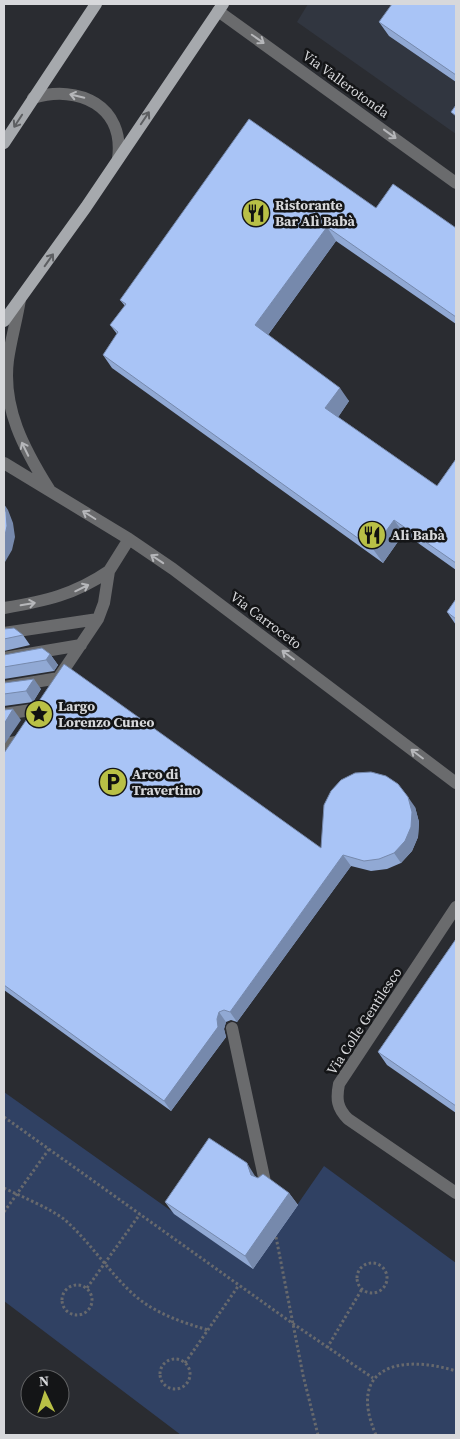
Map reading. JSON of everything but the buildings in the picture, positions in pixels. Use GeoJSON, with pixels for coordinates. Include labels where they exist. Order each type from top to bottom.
{"type":"FeatureCollection","features":[{"type":"Feature","properties":{"kind":"main road"},"geometry":{"type":"LineString","coordinates":[[4,143],[96,4]]}},
{"type":"Feature","properties":{"kind":"main road"},"geometry":{"type":"LineString","coordinates":[[4,320],[118,159],[220,8]]}},
{"type":"Feature","properties":{"kind":"street","name":"Via Vallerotonda"},"geometry":{"type":"LineString","coordinates":[[220,8],[456,183]]}},
{"type":"Feature","properties":{"kind":"street"},"geometry":{"type":"LineString","coordinates":[[33,98],[62,93],[83,97],[100,107],[114,124],[119,135],[118,159]]}},
{"type":"Feature","properties":{"kind":"street","name":"Via Carroceto"},"geometry":{"type":"LineString","coordinates":[[20,299],[8,360],[9,399],[21,441],[50,491]]}},
{"type":"Feature","properties":{"kind":"street","name":"Via Carroceto"},"geometry":{"type":"LineString","coordinates":[[4,463],[129,539],[221,604],[456,783]]}},
{"type":"Feature","properties":{"kind":"street"},"geometry":{"type":"LineString","coordinates":[[4,608],[64,595],[82,588],[109,570],[129,539]]}},
{"type":"Feature","properties":{"kind":"street"},"geometry":{"type":"LineString","coordinates":[[4,759],[17,736],[59,678],[98,619],[104,603],[109,570]]}},
{"type":"Feature","properties":{"kind":"street"},"geometry":{"type":"LineString","coordinates":[[4,632],[98,619]]}},
{"type":"Feature","properties":{"kind":"street"},"geometry":{"type":"LineString","coordinates":[[4,658],[81,645]]}},
{"type":"Feature","properties":{"kind":"street"},"geometry":{"type":"LineString","coordinates":[[4,687],[59,678]]}},
{"type":"Feature","properties":{"kind":"street"},"geometry":{"type":"LineString","coordinates":[[4,714],[43,701]]}},
{"type":"Feature","properties":{"kind":"street","name":"Via Colle Gentilesco"},"geometry":{"type":"LineString","coordinates":[[456,907],[339,1084],[336,1096],[338,1105],[348,1119],[456,1193]]}},
{"type":"Feature","properties":{"kind":"street"},"geometry":{"type":"LineString","coordinates":[[232,1028],[265,1182]]}},
{"type":"Feature","properties":{"kind":"path"},"geometry":{"type":"LineString","coordinates":[[4,1117],[292,1324],[373,1378]]}},
{"type":"Feature","properties":{"kind":"path"},"geometry":{"type":"LineString","coordinates":[[4,1212],[49,1149]]}},
{"type":"Feature","properties":{"kind":"path"},"geometry":{"type":"LineString","coordinates":[[4,1188],[64,1219],[106,1262],[133,1294],[155,1310],[172,1319],[208,1330]]}},
{"type":"Feature","properties":{"kind":"path"},"geometry":{"type":"LineString","coordinates":[[88,1288],[140,1214]]}},
{"type":"Feature","properties":{"kind":"path"},"geometry":{"type":"LineString","coordinates":[[276,1237],[292,1324],[318,1435]]}},
{"type":"Feature","properties":{"kind":"path"},"geometry":{"type":"LineString","coordinates":[[373,1263],[382,1267],[387,1280],[383,1288],[370,1293],[362,1289],[358,1280],[360,1270],[373,1263]]}},
{"type":"Feature","properties":{"kind":"path"},"geometry":{"type":"LineString","coordinates":[[78,1285],[88,1288],[92,1297],[88,1310],[80,1314],[67,1310],[62,1302],[68,1288],[78,1285]]}},
{"type":"Feature","properties":{"kind":"path"},"geometry":{"type":"LineString","coordinates":[[185,1363],[239,1285]]}},
{"type":"Feature","properties":{"kind":"path"},"geometry":{"type":"LineString","coordinates":[[326,1348],[362,1289]]}},
{"type":"Feature","properties":{"kind":"path"},"geometry":{"type":"LineString","coordinates":[[171,1360],[181,1360],[185,1363],[190,1376],[186,1384],[174,1389],[165,1385],[161,1376],[163,1366],[171,1360]]}},
{"type":"Feature","properties":{"kind":"path"},"geometry":{"type":"LineString","coordinates":[[376,1435],[367,1415],[366,1396],[373,1378],[390,1367],[414,1364],[440,1366],[456,1371]]}},
{"type":"Feature","properties":{"kind":"shaded area"},"geometry":{"type":"Polygon","coordinates":[[[308,4],[456,4],[456,134],[297,22],[308,4]]]}},
{"type":"Feature","properties":{"kind":"shaded area"},"geometry":{"type":"Polygon","coordinates":[[[4,1092],[253,1269],[324,1166],[456,1263],[456,1435],[181,1435],[4,1301],[4,1092]]]}},
{"type":"Feature","properties":{"kind":"place","name":"Ristorante Bar Alì Babà"},"geometry":{"type":"Point","coordinates":[256,213]}},
{"type":"Feature","properties":{"kind":"place","name":"Ali Babà"},"geometry":{"type":"Point","coordinates":[372,535]}},
{"type":"Feature","properties":{"kind":"place","name":"Largo Lorenzo Cuneo"},"geometry":{"type":"Point","coordinates":[39,714]}},
{"type":"Feature","properties":{"kind":"place","name":"Arco di Travertino"},"geometry":{"type":"Point","coordinates":[113,782]}}]}
